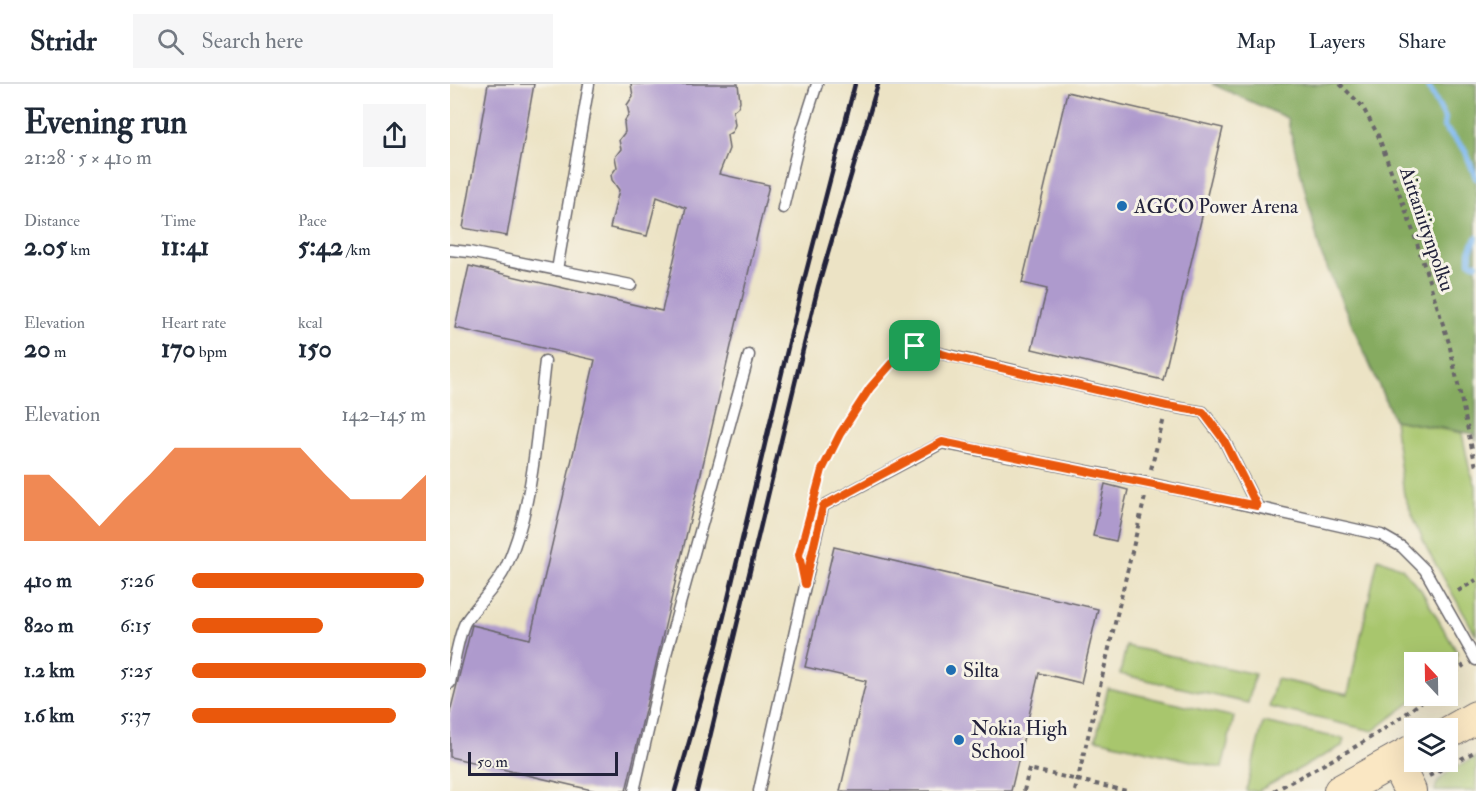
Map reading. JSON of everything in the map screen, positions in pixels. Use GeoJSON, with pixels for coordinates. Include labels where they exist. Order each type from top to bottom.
{"type":"FeatureCollection","features":[{"type":"Feature","properties":{"kind":"street"},"geometry":{"type":"LineString","coordinates":[[1458,727],[1476,717]]}},
{"type":"Feature","properties":{"kind":"street"},"geometry":{"type":"LineString","coordinates":[[1340,791],[1407,772]]}},
{"type":"Feature","properties":{"kind":"lane"},"geometry":{"type":"LineString","coordinates":[[557,270],[589,84]]}},
{"type":"Feature","properties":{"kind":"lane"},"geometry":{"type":"LineString","coordinates":[[783,207],[816,84]]}},
{"type":"Feature","properties":{"kind":"lane"},"geometry":{"type":"LineString","coordinates":[[450,250],[631,285]]}},
{"type":"Feature","properties":{"kind":"lane"},"geometry":{"type":"LineString","coordinates":[[905,333],[915,346],[953,357],[1167,406],[1203,412],[1224,440],[1257,506]]}},
{"type":"Feature","properties":{"kind":"lane"},"geometry":{"type":"LineString","coordinates":[[634,791],[668,648],[749,355]]}},
{"type":"Feature","properties":{"kind":"lane"},"geometry":{"type":"LineString","coordinates":[[450,683],[464,623],[490,594],[506,568],[522,527],[545,361]]}},
{"type":"Feature","properties":{"kind":"lane"},"geometry":{"type":"LineString","coordinates":[[759,791],[823,506],[942,442],[1257,506],[1381,535],[1402,547],[1425,570],[1476,660]]}},
{"type":"Feature","properties":{"kind":"path","name":"Aittaniitynpolku"},"geometry":{"type":"LineString","coordinates":[[1340,84],[1362,106],[1378,135],[1410,223],[1449,342],[1476,467]]}},
{"type":"Feature","properties":{"kind":"path"},"geometry":{"type":"LineString","coordinates":[[813,504],[822,470],[852,415],[870,388],[898,356],[915,346]]}},
{"type":"Feature","properties":{"kind":"path"},"geometry":{"type":"LineString","coordinates":[[1075,791],[1167,406]]}},
{"type":"Feature","properties":{"kind":"path"},"geometry":{"type":"LineString","coordinates":[[1458,591],[1476,580]]}},
{"type":"Feature","properties":{"kind":"path"},"geometry":{"type":"LineString","coordinates":[[1274,791],[1369,739],[1416,706]]}},
{"type":"Feature","properties":{"kind":"path"},"geometry":{"type":"LineString","coordinates":[[1458,756],[1476,751]]}},
{"type":"Feature","properties":{"kind":"path"},"geometry":{"type":"LineString","coordinates":[[1024,791],[1029,769],[1127,791]]}},
{"type":"Feature","properties":{"kind":"green space"},"geometry":{"type":"Polygon","coordinates":[[[1212,84],[1476,84],[1476,441],[1474,434],[1394,420],[1321,254],[1287,118],[1212,84]]]}},
{"type":"Feature","properties":{"kind":"green space"},"geometry":{"type":"Polygon","coordinates":[[[1394,420],[1462,433],[1469,467],[1476,486],[1476,635],[1427,549],[1404,495],[1394,420]]]}},
{"type":"Feature","properties":{"kind":"green space"},"geometry":{"type":"Polygon","coordinates":[[[1378,558],[1402,568],[1421,590],[1457,652],[1404,652],[1404,706],[1406,706],[1373,731],[1269,707],[1276,679],[1348,694],[1378,558]]]}},
{"type":"Feature","properties":{"kind":"green space"},"geometry":{"type":"Polygon","coordinates":[[[1126,646],[1255,674],[1248,703],[1120,674],[1126,646]]]}},
{"type":"Feature","properties":{"kind":"green space"},"geometry":{"type":"Polygon","coordinates":[[[1108,688],[1234,717],[1222,768],[1096,739],[1108,688]]]}},
{"type":"Feature","properties":{"kind":"green space"},"geometry":{"type":"Polygon","coordinates":[[[1263,722],[1344,739],[1342,746],[1258,791],[1246,791],[1263,722]]]}},
{"type":"Feature","properties":{"kind":"green space"},"geometry":{"type":"Polygon","coordinates":[[[1476,757],[1476,791],[1435,791],[1440,780],[1450,772],[1458,772],[1458,766],[1476,757]]]}},
{"type":"Feature","properties":{"kind":"building"},"geometry":{"type":"Polygon","coordinates":[[[488,84],[534,84],[507,236],[463,228],[488,84]]]}},
{"type":"Feature","properties":{"kind":"building"},"geometry":{"type":"Polygon","coordinates":[[[631,84],[738,84],[740,101],[738,107],[733,111],[735,125],[732,132],[727,135],[729,149],[719,174],[769,185],[626,791],[596,791],[450,757],[450,712],[472,625],[530,639],[595,360],[455,328],[469,266],[662,311],[686,208],[657,197],[647,236],[610,228],[619,190],[611,175],[617,167],[615,157],[621,149],[619,140],[625,132],[624,122],[629,114],[627,105],[633,96],[631,84]]]}},
{"type":"Feature","properties":{"kind":"building","name":"AGCO Power Arena"},"geometry":{"type":"Polygon","coordinates":[[[1067,92],[1223,128],[1163,380],[1032,349],[1047,289],[1022,283],[1067,92]]]}},
{"type":"Feature","properties":{"kind":"building"},"geometry":{"type":"Polygon","coordinates":[[[1105,484],[1128,490],[1116,541],[1093,536],[1105,484]]]}},
{"type":"Feature","properties":{"kind":"building","name":"Silta"},"geometry":{"type":"Polygon","coordinates":[[[834,547],[1098,609],[1081,683],[1039,673],[1011,791],[840,791],[866,681],[805,667],[834,547]]]}},
{"type":"Feature","properties":{"kind":"waterway"},"geometry":{"type":"LineString","coordinates":[[1427,84],[1445,118],[1444,127],[1465,150],[1476,178]]}},
{"type":"Feature","properties":{"kind":"waterway"},"geometry":{"type":"LineString","coordinates":[[1476,238],[1470,251],[1470,262],[1476,264]]}},
{"type":"Feature","properties":{"kind":"railway"},"geometry":{"type":"LineString","coordinates":[[675,791],[717,645],[803,284],[855,84]]}},
{"type":"Feature","properties":{"kind":"railway"},"geometry":{"type":"LineString","coordinates":[[697,791],[818,287],[878,84]]}},
{"type":"Feature","properties":{"kind":"place","name":"AGCO Power Arena"},"geometry":{"type":"Point","coordinates":[1122,206]}},
{"type":"Feature","properties":{"kind":"place","name":"Silta"},"geometry":{"type":"Point","coordinates":[951,670]}},
{"type":"Feature","properties":{"kind":"place","name":"Nokia High School"},"geometry":{"type":"Point","coordinates":[959,740]}},
{"type":"Feature","properties":{"kind":"route"},"geometry":{"type":"LineString","coordinates":[[915,346],[953,357],[1167,406],[1203,412],[1224,440],[1257,506],[942,442],[823,506],[805,584],[799,555],[822,470],[840,434],[870,388],[898,356],[915,346]]}}]}
